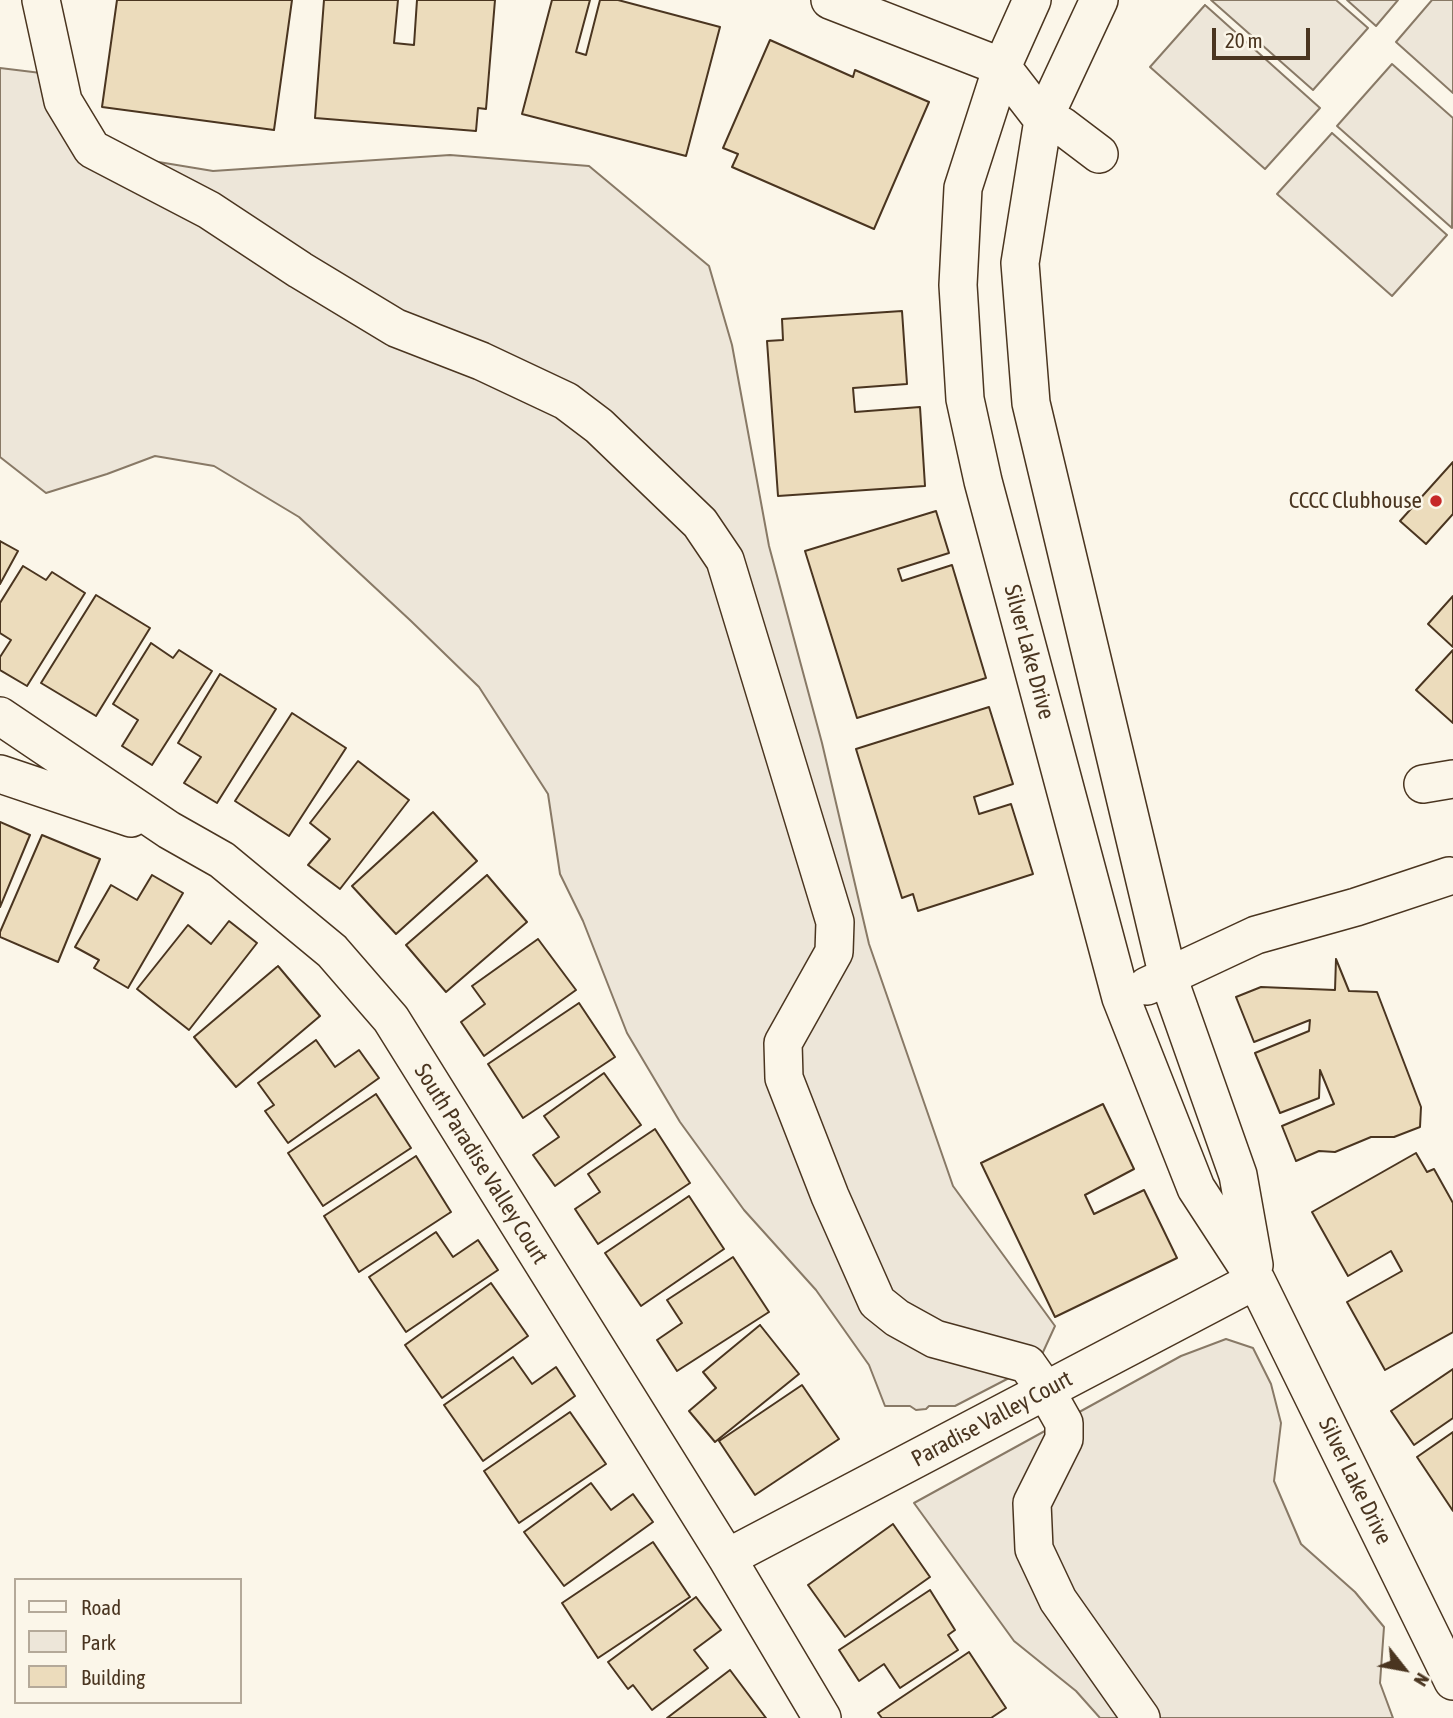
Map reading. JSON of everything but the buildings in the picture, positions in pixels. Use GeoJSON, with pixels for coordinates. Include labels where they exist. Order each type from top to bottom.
{"type":"FeatureCollection","features":[{"type":"Feature","properties":{"kind":"street"},"geometry":{"type":"LineString","coordinates":[[41,0],[63,101],[92,149],[209,210],[300,270],[396,328],[481,361],[566,401],[599,426],[700,523],[726,560],[835,922],[834,952],[783,1043],[784,1078],[830,1196],[877,1302],[897,1318],[935,1339],[1027,1364],[1064,1423],[1063,1439],[1032,1503],[1034,1549],[1058,1600],[1141,1718]]}},
{"type":"Feature","properties":{"kind":"street"},"geometry":{"type":"LineString","coordinates":[[830,0],[1002,67],[1043,120],[1062,126],[1098,154]]}},
{"type":"Feature","properties":{"kind":"street","name":"Silver Lake Drive"},"geometry":{"type":"LineString","coordinates":[[1032,0],[1002,67],[963,188],[958,285],[965,399],[983,481],[1121,998],[1196,1188],[1256,1280],[1453,1681]]}},
{"type":"Feature","properties":{"kind":"street","name":"Silver Lake Drive"},"geometry":{"type":"LineString","coordinates":[[1099,0],[1043,120],[1020,263],[1031,403],[1168,977],[1238,1175],[1256,1280]]}},
{"type":"Feature","properties":{"kind":"street","name":"South Paradise Valley Court"},"geometry":{"type":"LineString","coordinates":[[0,716],[169,830],[222,860],[332,951],[391,1019],[727,1558],[822,1718]]}},
{"type":"Feature","properties":{"kind":"street","name":"South Paradise Valley Court"},"geometry":{"type":"LineString","coordinates":[[0,774],[169,830]]}},
{"type":"Feature","properties":{"kind":"street"},"geometry":{"type":"LineString","coordinates":[[1121,998],[1256,935],[1356,907],[1449,876]]}},
{"type":"Feature","properties":{"kind":"street","name":"Paradise Valley Court"},"geometry":{"type":"LineString","coordinates":[[727,1558],[1256,1280]]}},
{"type":"Feature","properties":{"kind":"green space"},"geometry":{"type":"Polygon","coordinates":[[[1211,0],[1336,0],[1368,28],[1313,90],[1211,0]]]}},
{"type":"Feature","properties":{"kind":"green space"},"geometry":{"type":"Polygon","coordinates":[[[1347,0],[1398,0],[1376,26],[1347,0]]]}},
{"type":"Feature","properties":{"kind":"green space"},"geometry":{"type":"Polygon","coordinates":[[[1432,0],[1453,0],[1453,93],[1396,42],[1432,0]]]}},
{"type":"Feature","properties":{"kind":"green space"},"geometry":{"type":"Polygon","coordinates":[[[1205,5],[1320,108],[1265,169],[1150,67],[1205,5]]]}},
{"type":"Feature","properties":{"kind":"green space"},"geometry":{"type":"Polygon","coordinates":[[[1392,64],[1453,118],[1452,228],[1337,126],[1392,64]]]}},
{"type":"Feature","properties":{"kind":"green space"},"geometry":{"type":"Polygon","coordinates":[[[0,68],[41,73],[92,151],[213,171],[450,155],[589,166],[709,266],[732,345],[769,546],[822,743],[869,944],[953,1186],[1055,1326],[1038,1363],[955,1406],[929,1406],[916,1410],[910,1406],[885,1406],[869,1365],[816,1290],[744,1210],[680,1122],[627,1033],[583,921],[560,874],[548,794],[479,687],[299,517],[214,466],[155,456],[46,493],[0,457],[0,68]]]}},
{"type":"Feature","properties":{"kind":"green space"},"geometry":{"type":"Polygon","coordinates":[[[1332,133],[1447,235],[1392,296],[1277,194],[1332,133]]]}},
{"type":"Feature","properties":{"kind":"green space"},"geometry":{"type":"Polygon","coordinates":[[[1226,1339],[1253,1348],[1271,1384],[1281,1423],[1274,1481],[1301,1544],[1355,1592],[1384,1627],[1380,1683],[1393,1718],[1100,1718],[1076,1691],[1014,1641],[914,1503],[1181,1356],[1226,1339]]]}},
{"type":"Feature","properties":{"kind":"place","name":"CCCC Clubhouse"},"geometry":{"type":"Point","coordinates":[1436,501]}}]}
